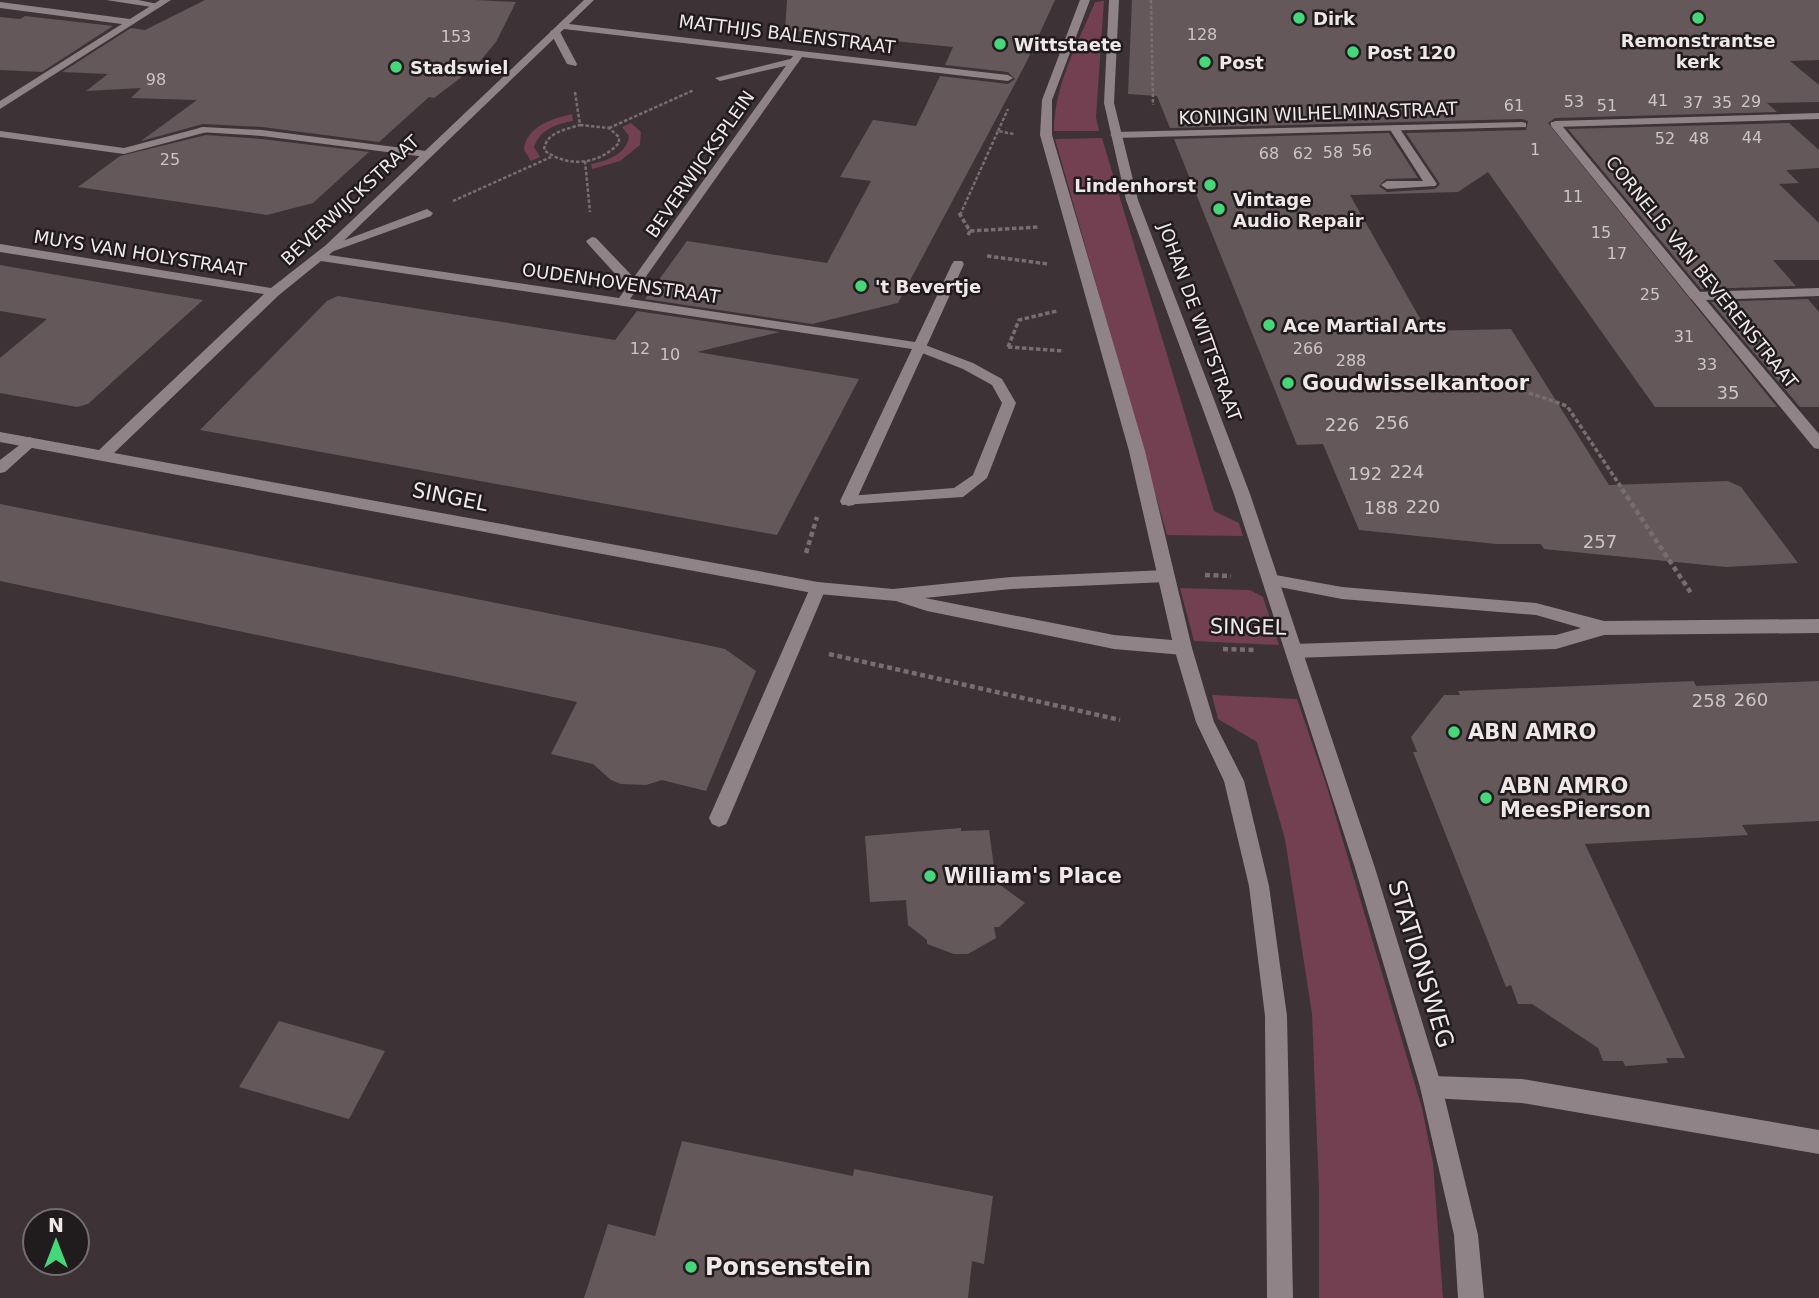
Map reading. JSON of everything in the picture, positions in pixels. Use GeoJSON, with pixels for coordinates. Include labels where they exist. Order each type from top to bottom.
{"type":"FeatureCollection","features":[{"type":"Feature","properties":{"kind":"street"},"geometry":{"type":"LineString","coordinates":[[111,0],[162,3]]}},
{"type":"Feature","properties":{"kind":"street","name":"BEVERWIJCKSTRAAT"},"geometry":{"type":"LineString","coordinates":[[104,454],[274,292],[330,248],[589,0]]}},
{"type":"Feature","properties":{"kind":"street"},"geometry":{"type":"LineString","coordinates":[[1085,0],[1047,100],[1046,135],[1137,451],[1184,648],[1205,722],[1234,781],[1259,886],[1276,1016],[1280,1298]]}},
{"type":"Feature","properties":{"kind":"street","name":"JOHAN DE WITTSTRAAT"},"geometry":{"type":"LineString","coordinates":[[1114,0],[1109,103],[1132,200],[1242,494],[1294,651]]}},
{"type":"Feature","properties":{"kind":"street"},"geometry":{"type":"LineString","coordinates":[[0,106],[162,3]]}},
{"type":"Feature","properties":{"kind":"street"},"geometry":{"type":"LineString","coordinates":[[0,5],[132,22]]}},
{"type":"Feature","properties":{"kind":"street"},"geometry":{"type":"LineString","coordinates":[[558,29],[572,64]]}},
{"type":"Feature","properties":{"kind":"street","name":"MATTHIJS BALENSTRAAT"},"geometry":{"type":"LineString","coordinates":[[558,29],[1008,78]]}},
{"type":"Feature","properties":{"kind":"street","name":"BEVERWIJCKSPLEIN"},"geometry":{"type":"LineString","coordinates":[[720,78],[796,57]]}},
{"type":"Feature","properties":{"kind":"street","name":"BEVERWIJCKSPLEIN"},"geometry":{"type":"LineString","coordinates":[[622,302],[796,57]]}},
{"type":"Feature","properties":{"kind":"street","name":"CORNELIS VAN BEVERENSTRAAT"},"geometry":{"type":"LineString","coordinates":[[1819,116],[1555,124],[1819,444]]}},
{"type":"Feature","properties":{"kind":"street","name":"KONINGIN WILHELMINASTRAAT"},"geometry":{"type":"LineString","coordinates":[[1116,135],[1522,125]]}},
{"type":"Feature","properties":{"kind":"street"},"geometry":{"type":"LineString","coordinates":[[1387,185],[1431,184],[1394,128]]}},
{"type":"Feature","properties":{"kind":"street"},"geometry":{"type":"LineString","coordinates":[[0,134],[124,151],[203,130],[262,133],[426,154]]}},
{"type":"Feature","properties":{"kind":"street"},"geometry":{"type":"LineString","coordinates":[[330,248],[427,213]]}},
{"type":"Feature","properties":{"kind":"street"},"geometry":{"type":"LineString","coordinates":[[592,241],[635,286]]}},
{"type":"Feature","properties":{"kind":"street","name":"MUYS VAN HOLYSTRAAT"},"geometry":{"type":"LineString","coordinates":[[0,248],[274,292]]}},
{"type":"Feature","properties":{"kind":"street","name":"OUDENHOVENSTRAAT"},"geometry":{"type":"LineString","coordinates":[[319,257],[917,346]]}},
{"type":"Feature","properties":{"kind":"street"},"geometry":{"type":"LineString","coordinates":[[917,346],[968,366],[997,382],[1009,403],[979,478],[958,493],[848,501],[917,346],[960,258]]}},
{"type":"Feature","properties":{"kind":"street"},"geometry":{"type":"LineString","coordinates":[[1696,296],[1819,292]]}},
{"type":"Feature","properties":{"kind":"street","name":"SINGEL"},"geometry":{"type":"LineString","coordinates":[[0,437],[104,454],[818,588],[893,595],[927,605],[1114,642],[1184,648]]}},
{"type":"Feature","properties":{"kind":"street"},"geometry":{"type":"LineString","coordinates":[[0,468],[30,442]]}},
{"type":"Feature","properties":{"kind":"street","name":"SINGEL"},"geometry":{"type":"LineString","coordinates":[[893,595],[1011,583],[1166,576]]}},
{"type":"Feature","properties":{"kind":"street","name":"SINGEL"},"geometry":{"type":"LineString","coordinates":[[1270,580],[1342,593],[1536,609],[1604,628]]}},
{"type":"Feature","properties":{"kind":"street"},"geometry":{"type":"LineString","coordinates":[[719,818],[818,588]]}},
{"type":"Feature","properties":{"kind":"street","name":"SINGEL"},"geometry":{"type":"LineString","coordinates":[[1294,651],[1556,642],[1604,628],[1819,626]]}},
{"type":"Feature","properties":{"kind":"street","name":"STATIONSWEG"},"geometry":{"type":"LineString","coordinates":[[1294,651],[1365,868],[1430,1087],[1466,1236],[1471,1298]]}},
{"type":"Feature","properties":{"kind":"street"},"geometry":{"type":"LineString","coordinates":[[1430,1087],[1522,1091],[1819,1142]]}},
{"type":"Feature","properties":{"kind":"path"},"geometry":{"type":"LineString","coordinates":[[1151,0],[1153,135]]}},
{"type":"Feature","properties":{"kind":"path","name":"BEVERWIJCKSPLEIN"},"geometry":{"type":"LineString","coordinates":[[551,157],[544,150],[545,142],[552,135],[580,125],[609,128],[720,78]]}},
{"type":"Feature","properties":{"kind":"path"},"geometry":{"type":"LineString","coordinates":[[427,213],[551,157],[572,162],[608,154],[615,149],[619,137],[609,128]]}},
{"type":"Feature","properties":{"kind":"path"},"geometry":{"type":"LineString","coordinates":[[970,231],[959,213],[998,131],[1046,135]]}},
{"type":"Feature","properties":{"kind":"path"},"geometry":{"type":"LineString","coordinates":[[585,161],[592,241]]}},
{"type":"Feature","properties":{"kind":"path"},"geometry":{"type":"LineString","coordinates":[[970,231],[1040,227]]}},
{"type":"Feature","properties":{"kind":"path"},"geometry":{"type":"LineString","coordinates":[[970,231],[960,258],[1049,264]]}},
{"type":"Feature","properties":{"kind":"path"},"geometry":{"type":"LineString","coordinates":[[1007,347],[1019,320],[1057,311]]}},
{"type":"Feature","properties":{"kind":"path"},"geometry":{"type":"LineString","coordinates":[[1509,386],[1567,405],[1713,627]]}},
{"type":"Feature","properties":{"kind":"path"},"geometry":{"type":"LineString","coordinates":[[796,584],[820,507],[848,501]]}},
{"type":"Feature","properties":{"kind":"path"},"geometry":{"type":"LineString","coordinates":[[1166,576],[1270,580]]}},
{"type":"Feature","properties":{"kind":"path"},"geometry":{"type":"LineString","coordinates":[[793,645],[1120,720]]}},
{"type":"Feature","properties":{"kind":"path","name":"SINGEL"},"geometry":{"type":"LineString","coordinates":[[1184,648],[1294,651]]}},
{"type":"Feature","properties":{"kind":"shaded area"},"geometry":{"type":"Polygon","coordinates":[[[1104,1],[1096,117],[1099,131],[1054,131],[1058,97],[1068,65],[1095,2],[1104,1]]]}},
{"type":"Feature","properties":{"kind":"shaded area"},"geometry":{"type":"Polygon","coordinates":[[[572,114],[573,121],[555,126],[540,136],[534,147],[540,157],[531,161],[524,150],[535,129],[549,121],[572,114]]]}},
{"type":"Feature","properties":{"kind":"shaded area"},"geometry":{"type":"Polygon","coordinates":[[[631,123],[641,132],[640,145],[620,161],[592,169],[591,164],[610,159],[624,148],[629,136],[622,127],[631,123]]]}},
{"type":"Feature","properties":{"kind":"shaded area"},"geometry":{"type":"Polygon","coordinates":[[[1102,138],[1214,511],[1239,523],[1243,536],[1167,535],[1055,139],[1102,138]]]}},
{"type":"Feature","properties":{"kind":"shaded area"},"geometry":{"type":"Polygon","coordinates":[[[1180,588],[1250,590],[1263,597],[1279,645],[1194,641],[1180,588]]]}},
{"type":"Feature","properties":{"kind":"shaded area"},"geometry":{"type":"Polygon","coordinates":[[[1212,695],[1297,699],[1327,787],[1422,1108],[1433,1163],[1443,1298],[1319,1298],[1319,1190],[1312,1014],[1285,839],[1257,742],[1218,719],[1212,695]]]}},
{"type":"Feature","properties":{"kind":"building"},"geometry":{"type":"Polygon","coordinates":[[[205,0],[516,2],[496,42],[476,66],[434,98],[429,97],[379,142],[262,127],[203,124],[141,141],[197,100],[131,98],[141,88],[86,91],[108,74],[62,72],[131,28],[145,30],[205,0]]]}},
{"type":"Feature","properties":{"kind":"building"},"geometry":{"type":"Polygon","coordinates":[[[787,0],[1055,0],[1027,61],[898,303],[812,324],[645,299],[687,241],[827,263],[871,181],[840,177],[873,120],[916,126],[940,76],[1008,84],[1015,79],[1008,72],[945,65],[953,47],[785,30],[787,0]]]}},
{"type":"Feature","properties":{"kind":"building"},"geometry":{"type":"Polygon","coordinates":[[[1132,0],[1819,0],[1819,60],[1790,61],[1819,85],[1819,102],[1767,103],[1777,112],[1555,118],[1548,123],[1777,407],[1655,407],[1488,172],[1458,192],[1350,195],[1427,331],[1511,329],[1609,485],[1728,481],[1741,487],[1798,563],[1726,567],[1544,549],[1541,544],[1496,544],[1359,530],[1323,444],[1297,445],[1174,139],[1389,133],[1418,178],[1386,179],[1379,186],[1387,192],[1435,189],[1440,184],[1406,133],[1526,130],[1528,121],[1522,119],[1170,128],[1157,96],[1128,94],[1132,0]]]}},
{"type":"Feature","properties":{"kind":"building"},"geometry":{"type":"Polygon","coordinates":[[[25,16],[113,26],[42,72],[0,70],[0,17],[20,19],[25,16]]]}},
{"type":"Feature","properties":{"kind":"building"},"geometry":{"type":"Polygon","coordinates":[[[1789,123],[1819,150],[1819,168],[1786,170],[1799,183],[1779,184],[1819,223],[1819,260],[1773,260],[1796,286],[1701,289],[1568,129],[1789,123]]]}},
{"type":"Feature","properties":{"kind":"building"},"geometry":{"type":"Polygon","coordinates":[[[206,135],[369,152],[313,203],[267,215],[78,187],[120,156],[206,135]]]}},
{"type":"Feature","properties":{"kind":"building"},"geometry":{"type":"Polygon","coordinates":[[[0,265],[203,300],[88,404],[77,407],[0,393],[0,358],[47,319],[0,311],[0,265]]]}},
{"type":"Feature","properties":{"kind":"building"},"geometry":{"type":"Polygon","coordinates":[[[338,296],[615,340],[637,311],[780,332],[697,352],[859,379],[777,535],[200,430],[327,301],[338,296]]]}},
{"type":"Feature","properties":{"kind":"building"},"geometry":{"type":"Polygon","coordinates":[[[1808,299],[1819,312],[1819,407],[1800,407],[1711,302],[1808,299]]]}},
{"type":"Feature","properties":{"kind":"building"},"geometry":{"type":"Polygon","coordinates":[[[0,504],[725,649],[756,671],[706,791],[662,780],[646,785],[621,784],[611,780],[593,764],[551,754],[577,702],[0,581],[0,504]]]}},
{"type":"Feature","properties":{"kind":"building"},"geometry":{"type":"Polygon","coordinates":[[[1694,681],[1696,686],[1819,681],[1819,821],[1742,825],[1748,835],[1585,844],[1685,1058],[1666,1058],[1668,1063],[1625,1066],[1623,1061],[1603,1061],[1598,1048],[1532,1004],[1518,1004],[1511,985],[1506,987],[1413,752],[1417,752],[1411,737],[1444,695],[1460,695],[1458,691],[1694,681]]]}},
{"type":"Feature","properties":{"kind":"building"},"geometry":{"type":"Polygon","coordinates":[[[961,828],[961,831],[989,830],[996,882],[1025,903],[999,927],[994,927],[996,938],[968,954],[954,954],[927,944],[927,940],[908,925],[906,900],[870,902],[865,836],[961,828]]]}},
{"type":"Feature","properties":{"kind":"building"},"geometry":{"type":"Polygon","coordinates":[[[279,1021],[385,1051],[349,1119],[239,1087],[279,1021]]]}},
{"type":"Feature","properties":{"kind":"building"},"geometry":{"type":"Polygon","coordinates":[[[682,1141],[853,1176],[854,1169],[993,1196],[984,1264],[972,1261],[968,1298],[584,1298],[608,1224],[655,1236],[682,1141]]]}},
{"type":"Feature","properties":{"kind":"place","name":"Dirk"},"geometry":{"type":"Point","coordinates":[1299,18]}},
{"type":"Feature","properties":{"kind":"place","name":"Remonstrantse kerk"},"geometry":{"type":"Point","coordinates":[1698,18]}},
{"type":"Feature","properties":{"kind":"place","name":"Wittstaete"},"geometry":{"type":"Point","coordinates":[1000,44]}},
{"type":"Feature","properties":{"kind":"place","name":"Post 120"},"geometry":{"type":"Point","coordinates":[1353,52]}},
{"type":"Feature","properties":{"kind":"place","name":"Post"},"geometry":{"type":"Point","coordinates":[1205,62]}},
{"type":"Feature","properties":{"kind":"place","name":"Stadswiel"},"geometry":{"type":"Point","coordinates":[396,67]}},
{"type":"Feature","properties":{"kind":"place","name":"Lindenhorst"},"geometry":{"type":"Point","coordinates":[1210,185]}},
{"type":"Feature","properties":{"kind":"place","name":"Vintage Audio Repair"},"geometry":{"type":"Point","coordinates":[1219,209]}},
{"type":"Feature","properties":{"kind":"place","name":"'t Bevertje"},"geometry":{"type":"Point","coordinates":[861,286]}},
{"type":"Feature","properties":{"kind":"place","name":"Ace Martial Arts"},"geometry":{"type":"Point","coordinates":[1269,325]}},
{"type":"Feature","properties":{"kind":"place","name":"Goudwisselkantoor"},"geometry":{"type":"Point","coordinates":[1288,383]}},
{"type":"Feature","properties":{"kind":"place","name":"ABN AMRO"},"geometry":{"type":"Point","coordinates":[1454,732]}},
{"type":"Feature","properties":{"kind":"place","name":"ABN AMRO MeesPierson"},"geometry":{"type":"Point","coordinates":[1486,798]}},
{"type":"Feature","properties":{"kind":"place","name":"William's Place"},"geometry":{"type":"Point","coordinates":[930,876]}},
{"type":"Feature","properties":{"kind":"place","name":"Ponsenstein"},"geometry":{"type":"Point","coordinates":[691,1267]}}]}
